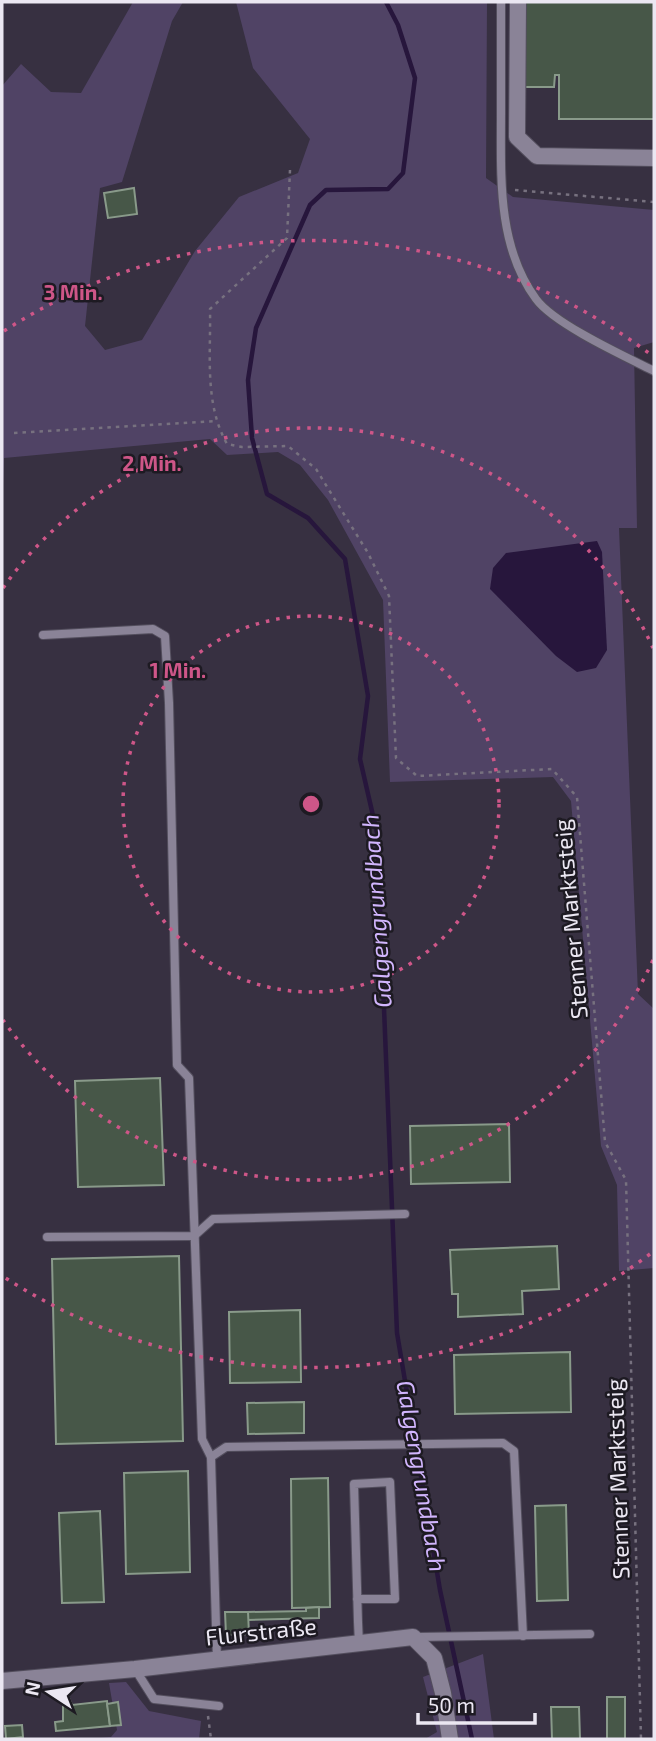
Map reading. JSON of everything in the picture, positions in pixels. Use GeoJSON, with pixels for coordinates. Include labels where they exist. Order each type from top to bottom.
{"type":"FeatureCollection","features":[{"type":"Feature","properties":{"kind":"street"},"geometry":{"type":"LineString","coordinates":[[518,2],[517,137],[537,156],[654,158]]}},
{"type":"Feature","properties":{"kind":"street"},"geometry":{"type":"LineString","coordinates":[[413,1637],[434,1658],[450,1739]]}},
{"type":"Feature","properties":{"kind":"street","name":"Flurstraße"},"geometry":{"type":"LineString","coordinates":[[2,1681],[135,1669],[413,1637]]}},
{"type":"Feature","properties":{"kind":"lane"},"geometry":{"type":"LineString","coordinates":[[501,2],[501,190],[506,225],[517,264],[537,301],[565,324],[654,371]]}},
{"type":"Feature","properties":{"kind":"lane"},"geometry":{"type":"LineString","coordinates":[[43,635],[153,629],[165,636],[169,703],[177,1065],[189,1078],[202,1439],[211,1457],[216,1660]]}},
{"type":"Feature","properties":{"kind":"lane"},"geometry":{"type":"LineString","coordinates":[[47,1237],[194,1236],[213,1219],[405,1214]]}},
{"type":"Feature","properties":{"kind":"lane"},"geometry":{"type":"LineString","coordinates":[[211,1457],[226,1447],[502,1443],[514,1451],[523,1636]]}},
{"type":"Feature","properties":{"kind":"lane"},"geometry":{"type":"LineString","coordinates":[[357,1599],[395,1599],[390,1482],[354,1484],[357,1599],[359,1644]]}},
{"type":"Feature","properties":{"kind":"lane"},"geometry":{"type":"LineString","coordinates":[[413,1637],[590,1634]]}},
{"type":"Feature","properties":{"kind":"lane"},"geometry":{"type":"LineString","coordinates":[[135,1669],[154,1699],[219,1706]]}},
{"type":"Feature","properties":{"kind":"path"},"geometry":{"type":"LineString","coordinates":[[14,433],[216,421],[211,406],[210,309],[287,238],[290,170]]}},
{"type":"Feature","properties":{"kind":"path"},"geometry":{"type":"LineString","coordinates":[[501,190],[654,202]]}},
{"type":"Feature","properties":{"kind":"path","name":"Stenner Marktsteig"},"geometry":{"type":"LineString","coordinates":[[216,421],[227,444],[248,447],[288,446],[316,469],[368,553],[389,596],[396,758],[417,776],[552,769],[577,797],[605,1142],[626,1180],[641,1739]]}},
{"type":"Feature","properties":{"kind":"path"},"geometry":{"type":"LineString","coordinates":[[208,1706],[211,1739]]}},
{"type":"Feature","properties":{"kind":"shaded area"},"geometry":{"type":"Polygon","coordinates":[[[133,2],[183,2],[172,21],[122,182],[100,188],[85,326],[105,350],[142,340],[195,251],[239,197],[298,173],[310,139],[253,68],[236,2],[487,2],[486,178],[513,197],[654,210],[654,342],[634,348],[637,528],[619,528],[638,994],[654,1009],[654,1268],[619,1271],[617,1185],[601,1146],[571,801],[553,777],[390,782],[383,600],[328,500],[300,465],[278,452],[227,455],[210,439],[4,458],[2,512],[2,86],[21,64],[51,92],[81,93],[133,2]]]}},
{"type":"Feature","properties":{"kind":"shaded area"},"geometry":{"type":"Polygon","coordinates":[[[597,541],[602,552],[607,650],[596,668],[577,672],[556,656],[490,589],[493,568],[506,553],[597,541]]]}},
{"type":"Feature","properties":{"kind":"shaded area"},"geometry":{"type":"Polygon","coordinates":[[[483,1654],[494,1739],[425,1739],[437,1732],[423,1677],[483,1654]]]}},
{"type":"Feature","properties":{"kind":"shaded area"},"geometry":{"type":"Polygon","coordinates":[[[126,1682],[149,1711],[201,1721],[199,1739],[91,1739],[111,1737],[117,1730],[109,1683],[126,1682]]]}},
{"type":"Feature","properties":{"kind":"building"},"geometry":{"type":"Polygon","coordinates":[[[523,2],[654,2],[654,119],[559,119],[559,75],[555,75],[554,87],[523,87],[523,2]]]}},
{"type":"Feature","properties":{"kind":"building"},"geometry":{"type":"Polygon","coordinates":[[[134,188],[137,214],[108,218],[104,193],[134,188]]]}},
{"type":"Feature","properties":{"kind":"building"},"geometry":{"type":"Polygon","coordinates":[[[160,1078],[164,1185],[78,1187],[75,1081],[160,1078]]]}},
{"type":"Feature","properties":{"kind":"building"},"geometry":{"type":"Polygon","coordinates":[[[509,1124],[510,1182],[411,1184],[410,1126],[509,1124]]]}},
{"type":"Feature","properties":{"kind":"building"},"geometry":{"type":"Polygon","coordinates":[[[557,1246],[559,1289],[522,1291],[523,1314],[458,1317],[458,1294],[452,1294],[450,1250],[557,1246]]]}},
{"type":"Feature","properties":{"kind":"building"},"geometry":{"type":"Polygon","coordinates":[[[179,1256],[183,1441],[56,1444],[52,1259],[179,1256]]]}},
{"type":"Feature","properties":{"kind":"building"},"geometry":{"type":"Polygon","coordinates":[[[300,1310],[301,1382],[230,1383],[229,1312],[300,1310]]]}},
{"type":"Feature","properties":{"kind":"building"},"geometry":{"type":"Polygon","coordinates":[[[570,1352],[571,1412],[455,1414],[454,1355],[570,1352]]]}},
{"type":"Feature","properties":{"kind":"building"},"geometry":{"type":"Polygon","coordinates":[[[304,1402],[304,1433],[248,1434],[247,1403],[304,1402]]]}},
{"type":"Feature","properties":{"kind":"building"},"geometry":{"type":"Polygon","coordinates":[[[188,1471],[190,1572],[126,1574],[124,1473],[188,1471]]]}},
{"type":"Feature","properties":{"kind":"building"},"geometry":{"type":"Polygon","coordinates":[[[328,1478],[330,1607],[292,1608],[291,1479],[328,1478]]]}},
{"type":"Feature","properties":{"kind":"building"},"geometry":{"type":"Polygon","coordinates":[[[566,1505],[568,1600],[537,1601],[535,1506],[566,1505]]]}},
{"type":"Feature","properties":{"kind":"building"},"geometry":{"type":"Polygon","coordinates":[[[100,1511],[104,1602],[62,1603],[59,1513],[100,1511]]]}},
{"type":"Feature","properties":{"kind":"building"},"geometry":{"type":"Polygon","coordinates":[[[319,1607],[319,1618],[248,1620],[248,1612],[306,1611],[306,1608],[319,1607]]]}},
{"type":"Feature","properties":{"kind":"building"},"geometry":{"type":"Polygon","coordinates":[[[225,1612],[248,1612],[249,1634],[226,1635],[225,1612]]]}},
{"type":"Feature","properties":{"kind":"building"},"geometry":{"type":"Polygon","coordinates":[[[607,1697],[625,1697],[625,1739],[607,1739],[607,1697]]]}},
{"type":"Feature","properties":{"kind":"building"},"geometry":{"type":"Polygon","coordinates":[[[69,1698],[72,1705],[107,1701],[110,1726],[56,1731],[55,1722],[63,1721],[63,1702],[69,1698]]]}},
{"type":"Feature","properties":{"kind":"building"},"geometry":{"type":"Polygon","coordinates":[[[118,1702],[121,1725],[110,1726],[107,1704],[118,1702]]]}},
{"type":"Feature","properties":{"kind":"building"},"geometry":{"type":"Polygon","coordinates":[[[551,1707],[579,1707],[580,1739],[552,1739],[551,1707]]]}},
{"type":"Feature","properties":{"kind":"building"},"geometry":{"type":"Polygon","coordinates":[[[22,1725],[23,1737],[6,1739],[5,1726],[22,1725]]]}},
{"type":"Feature","properties":{"kind":"waterway","name":"Galgengrundbach"},"geometry":{"type":"LineString","coordinates":[[386,2],[398,25],[415,78],[403,173],[388,189],[326,190],[310,205],[256,328],[248,380],[252,438],[267,494],[308,518],[345,559],[368,696],[360,759],[377,833],[397,1333],[440,1590],[472,1739]]}}]}
